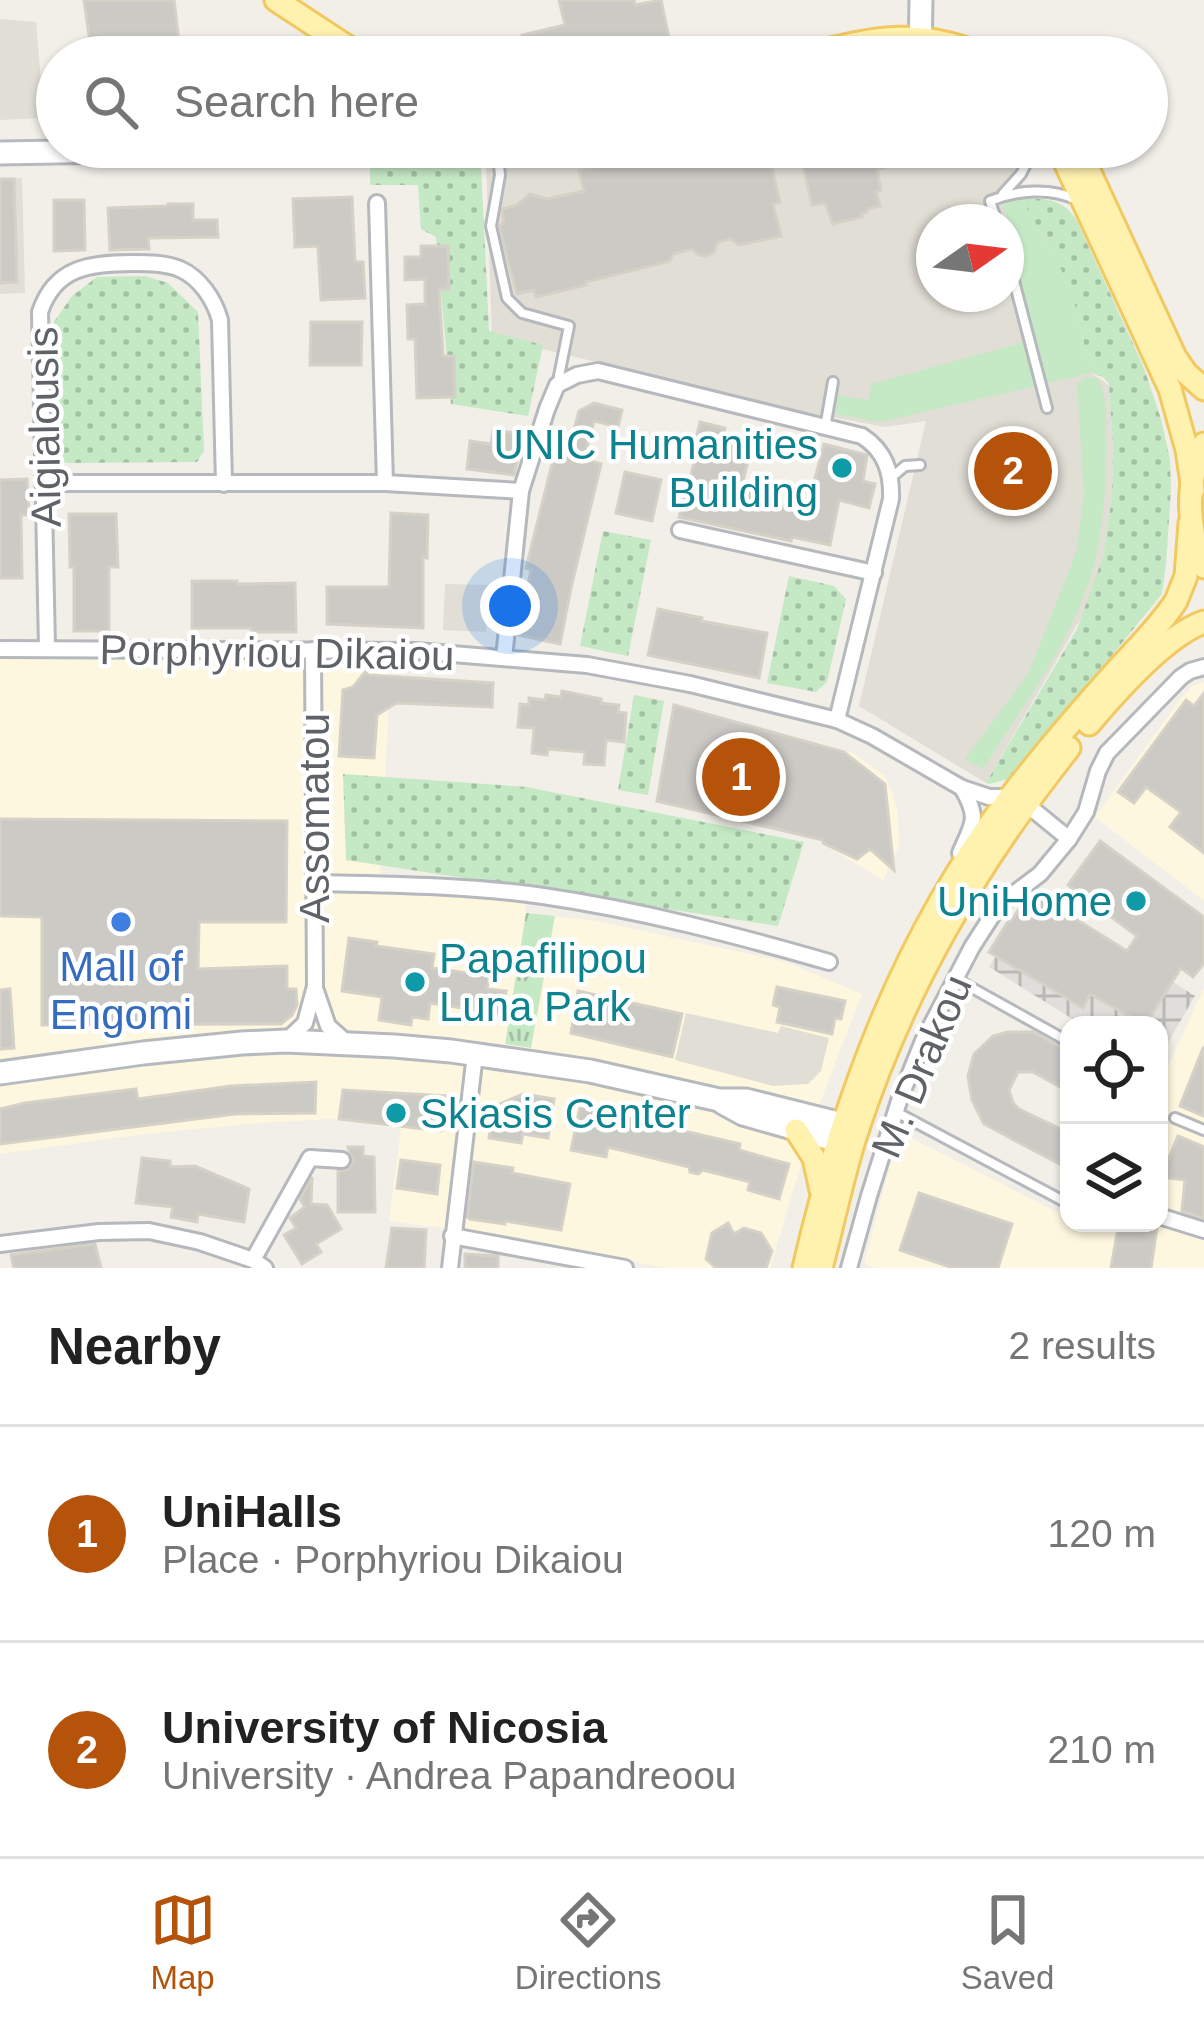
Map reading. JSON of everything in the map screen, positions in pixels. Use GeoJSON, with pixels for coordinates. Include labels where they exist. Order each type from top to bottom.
{"type":"FeatureCollection","features":[{"type":"Feature","properties":{"kind":"main road"},"geometry":{"type":"LineString","coordinates":[[276,0],[331,36]]}},
{"type":"Feature","properties":{"kind":"main road"},"geometry":{"type":"LineString","coordinates":[[921,0],[924,36]]}},
{"type":"Feature","properties":{"kind":"main road"},"geometry":{"type":"LineString","coordinates":[[0,153],[36,152]]}},
{"type":"Feature","properties":{"kind":"main road"},"geometry":{"type":"LineString","coordinates":[[1068,168],[1170,389],[1193,490]]}},
{"type":"Feature","properties":{"kind":"main road"},"geometry":{"type":"LineString","coordinates":[[1088,168],[1175,357],[1204,389]]}},
{"type":"Feature","properties":{"kind":"main road"},"geometry":{"type":"LineString","coordinates":[[821,1268],[868,1053],[916,946],[958,870],[1176,602],[1186,576],[1194,472],[1204,444]]}},
{"type":"Feature","properties":{"kind":"main road"},"geometry":{"type":"LineString","coordinates":[[1190,523],[1204,567]]}},
{"type":"Feature","properties":{"kind":"main road"},"geometry":{"type":"LineString","coordinates":[[804,1268],[822,1196],[848,1134],[919,979],[1018,800],[1175,637],[1204,622]]}},
{"type":"Feature","properties":{"kind":"main road"},"geometry":{"type":"LineString","coordinates":[[0,1072],[167,1050],[286,1041],[349,1044],[475,1054],[590,1071],[719,1100],[746,1100],[848,1134]]}},
{"type":"Feature","properties":{"kind":"main road"},"geometry":{"type":"LineString","coordinates":[[719,1100],[742,1114],[796,1130],[848,1134]]}},
{"type":"Feature","properties":{"kind":"main road"},"geometry":{"type":"LineString","coordinates":[[796,1130],[814,1158],[822,1196]]}},
{"type":"Feature","properties":{"kind":"street"},"geometry":{"type":"LineString","coordinates":[[377,203],[385,483]]}},
{"type":"Feature","properties":{"kind":"street","name":"Aigialousis"},"geometry":{"type":"LineString","coordinates":[[47,648],[40,312],[46,294],[58,281],[103,263],[160,264],[181,269],[205,289],[220,320],[224,484]]}},
{"type":"Feature","properties":{"kind":"street"},"geometry":{"type":"LineString","coordinates":[[504,658],[521,491],[557,386],[598,371],[862,436],[883,456],[891,478],[891,499],[837,720]]}},
{"type":"Feature","properties":{"kind":"street"},"geometry":{"type":"LineString","coordinates":[[44,483],[385,483],[521,491]]}},
{"type":"Feature","properties":{"kind":"street"},"geometry":{"type":"LineString","coordinates":[[680,530],[874,573]]}},
{"type":"Feature","properties":{"kind":"street","name":"Porphyriou Dikaiou"},"geometry":{"type":"LineString","coordinates":[[0,649],[416,651],[587,665],[837,720],[962,788],[1018,800]]}},
{"type":"Feature","properties":{"kind":"street","name":"Assomatou"},"geometry":{"type":"LineString","coordinates":[[286,1041],[305,1023],[315,986],[313,650]]}},
{"type":"Feature","properties":{"kind":"street","name":"M. Drakou"},"geometry":{"type":"LineString","coordinates":[[849,1268],[896,1112],[923,1041],[955,979],[999,905],[1040,874],[1069,839],[1086,812],[1108,753],[1180,677],[1204,667]]}},
{"type":"Feature","properties":{"kind":"street"},"geometry":{"type":"LineString","coordinates":[[958,870],[974,826],[973,808],[962,788]]}},
{"type":"Feature","properties":{"kind":"street"},"geometry":{"type":"LineString","coordinates":[[1018,800],[1069,839]]}},
{"type":"Feature","properties":{"kind":"street"},"geometry":{"type":"LineString","coordinates":[[315,883],[435,885],[545,896],[639,913],[829,962]]}},
{"type":"Feature","properties":{"kind":"street","name":"Assomatou"},"geometry":{"type":"LineString","coordinates":[[315,986],[328,1026],[349,1044]]}},
{"type":"Feature","properties":{"kind":"street"},"geometry":{"type":"LineString","coordinates":[[450,1268],[475,1054]]}},
{"type":"Feature","properties":{"kind":"street"},"geometry":{"type":"LineString","coordinates":[[0,1244],[99,1232],[149,1232],[200,1243],[259,1264],[310,1158],[342,1160]]}},
{"type":"Feature","properties":{"kind":"street"},"geometry":{"type":"LineString","coordinates":[[1168,1219],[1204,1230]]}},
{"type":"Feature","properties":{"kind":"street"},"geometry":{"type":"LineString","coordinates":[[452,1236],[625,1268]]}},
{"type":"Feature","properties":{"kind":"lane"},"geometry":{"type":"LineString","coordinates":[[499,168],[491,226],[507,298],[523,313],[569,326],[557,386]]}},
{"type":"Feature","properties":{"kind":"lane"},"geometry":{"type":"LineString","coordinates":[[1002,196],[1024,168]]}},
{"type":"Feature","properties":{"kind":"lane"},"geometry":{"type":"LineString","coordinates":[[991,204],[1002,196],[1034,191],[1062,194],[1084,205],[1093,219]]}},
{"type":"Feature","properties":{"kind":"lane"},"geometry":{"type":"LineString","coordinates":[[1022,312],[1046,408]]}},
{"type":"Feature","properties":{"kind":"lane"},"geometry":{"type":"LineString","coordinates":[[825,428],[833,382]]}},
{"type":"Feature","properties":{"kind":"lane"},"geometry":{"type":"LineString","coordinates":[[891,478],[905,466],[920,465]]}},
{"type":"Feature","properties":{"kind":"lane"},"geometry":{"type":"LineString","coordinates":[[955,979],[1060,1037]]}},
{"type":"Feature","properties":{"kind":"lane"},"geometry":{"type":"LineString","coordinates":[[896,1112],[1060,1199]]}},
{"type":"Feature","properties":{"kind":"lane"},"geometry":{"type":"LineString","coordinates":[[1175,1118],[1204,1130]]}},
{"type":"Feature","properties":{"kind":"shaded area"},"geometry":{"type":"Polygon","coordinates":[[[0,19],[36,22],[36,118],[0,120],[0,19]]]}},
{"type":"Feature","properties":{"kind":"shaded area"},"geometry":{"type":"Polygon","coordinates":[[[486,168],[1022,168],[1022,199],[1071,288],[1091,373],[1109,385],[1112,497],[1103,557],[1086,609],[986,783],[859,706],[926,421],[885,427],[799,411],[492,337],[486,168]]]}},
{"type":"Feature","properties":{"kind":"shaded area"},"geometry":{"type":"Polygon","coordinates":[[[22,178],[25,293],[0,294],[0,179],[22,178]]]}},
{"type":"Feature","properties":{"kind":"shaded area"},"geometry":{"type":"Polygon","coordinates":[[[445,584],[488,585],[486,632],[443,630],[445,584]]]}},
{"type":"Feature","properties":{"kind":"shaded area"},"geometry":{"type":"Polygon","coordinates":[[[0,652],[391,662],[380,877],[524,889],[526,913],[597,921],[786,962],[862,994],[819,1105],[770,1268],[664,1268],[518,1237],[389,1221],[401,1129],[330,1119],[258,1123],[0,1154],[0,652]]]}},
{"type":"Feature","properties":{"kind":"shaded area"},"geometry":{"type":"Polygon","coordinates":[[[1204,682],[1204,901],[1095,817],[1179,701],[1192,686],[1204,682]]]}},
{"type":"Feature","properties":{"kind":"shaded area"},"geometry":{"type":"Polygon","coordinates":[[[840,750],[853,753],[884,775],[892,792],[899,846],[883,880],[815,839],[840,750]]]}},
{"type":"Feature","properties":{"kind":"shaded area"},"geometry":{"type":"Polygon","coordinates":[[[1035,893],[1195,996],[1168,1042],[1168,1016],[1068,1016],[989,967],[1035,893]]]}},
{"type":"Feature","properties":{"kind":"shaded area"},"geometry":{"type":"Polygon","coordinates":[[[1204,988],[1204,1268],[875,1268],[864,1263],[899,1132],[1060,1213],[1060,1232],[1168,1232],[1168,1066],[1204,988]]]}},
{"type":"Feature","properties":{"kind":"shaded area"},"geometry":{"type":"Polygon","coordinates":[[[686,1013],[778,1033],[781,1026],[829,1038],[821,1071],[808,1084],[773,1086],[675,1060],[686,1013]]]}},
{"type":"Feature","properties":{"kind":"green space"},"geometry":{"type":"Polygon","coordinates":[[[370,168],[481,168],[489,331],[543,345],[528,416],[451,404],[436,237],[421,229],[418,185],[370,185],[370,168]]]}},
{"type":"Feature","properties":{"kind":"green space"},"geometry":{"type":"Polygon","coordinates":[[[1022,199],[1054,201],[1077,221],[1144,368],[1161,419],[1171,489],[1162,594],[1017,772],[989,784],[1077,629],[1103,557],[1112,497],[1109,384],[1091,373],[1071,288],[1022,199]]]}},
{"type":"Feature","properties":{"kind":"green space"},"geometry":{"type":"Polygon","coordinates":[[[1022,199],[1071,288],[1091,373],[880,422],[831,413],[833,395],[868,400],[871,384],[1028,341],[1024,204],[1003,203],[1022,199]]]}},
{"type":"Feature","properties":{"kind":"green space"},"geometry":{"type":"Polygon","coordinates":[[[145,276],[168,283],[198,312],[204,451],[197,462],[65,463],[55,453],[54,322],[72,296],[97,277],[145,276]]]}},
{"type":"Feature","properties":{"kind":"green space"},"geometry":{"type":"Polygon","coordinates":[[[1096,377],[1100,383],[1106,415],[1105,493],[1093,569],[1054,657],[983,769],[965,759],[1028,674],[1076,553],[1084,495],[1077,384],[1096,377]]]}},
{"type":"Feature","properties":{"kind":"green space"},"geometry":{"type":"Polygon","coordinates":[[[603,531],[651,540],[628,656],[580,646],[603,531]]]}},
{"type":"Feature","properties":{"kind":"green space"},"geometry":{"type":"Polygon","coordinates":[[[789,576],[834,586],[846,599],[827,682],[816,692],[767,683],[789,576]]]}},
{"type":"Feature","properties":{"kind":"green space"},"geometry":{"type":"Polygon","coordinates":[[[634,695],[664,701],[648,795],[618,790],[634,695]]]}},
{"type":"Feature","properties":{"kind":"green space"},"geometry":{"type":"Polygon","coordinates":[[[343,774],[526,787],[804,842],[778,926],[346,860],[343,774]]]}},
{"type":"Feature","properties":{"kind":"green space"},"geometry":{"type":"Polygon","coordinates":[[[526,913],[555,916],[531,1048],[505,1044],[526,913]]]}},
{"type":"Feature","properties":{"kind":"building"},"geometry":{"type":"Polygon","coordinates":[[[84,0],[174,0],[178,36],[89,36],[84,0]]]}},
{"type":"Feature","properties":{"kind":"building"},"geometry":{"type":"Polygon","coordinates":[[[559,0],[634,0],[635,5],[661,0],[669,36],[522,36],[565,25],[559,0]]]}},
{"type":"Feature","properties":{"kind":"building"},"geometry":{"type":"Polygon","coordinates":[[[772,168],[780,202],[773,204],[781,236],[739,245],[731,239],[718,242],[707,256],[692,249],[673,254],[670,261],[586,285],[536,297],[534,290],[517,294],[499,226],[504,223],[502,209],[530,194],[547,199],[584,191],[579,171],[772,168]]]}},
{"type":"Feature","properties":{"kind":"building"},"geometry":{"type":"Polygon","coordinates":[[[804,168],[882,168],[877,169],[880,206],[867,209],[862,217],[833,224],[825,203],[812,205],[804,168]]]}},
{"type":"Feature","properties":{"kind":"building"},"geometry":{"type":"Polygon","coordinates":[[[0,179],[14,179],[17,282],[0,283],[0,179]]]}},
{"type":"Feature","properties":{"kind":"building"},"geometry":{"type":"Polygon","coordinates":[[[352,197],[355,262],[363,262],[365,298],[321,300],[318,246],[295,247],[293,199],[352,197]]]}},
{"type":"Feature","properties":{"kind":"building"},"geometry":{"type":"Polygon","coordinates":[[[54,200],[84,200],[85,250],[54,251],[54,200]]]}},
{"type":"Feature","properties":{"kind":"building"},"geometry":{"type":"Polygon","coordinates":[[[193,204],[193,220],[217,220],[218,237],[148,238],[149,249],[110,250],[108,208],[193,204]]]}},
{"type":"Feature","properties":{"kind":"building"},"geometry":{"type":"Polygon","coordinates":[[[421,246],[448,246],[449,289],[439,289],[443,356],[454,356],[455,397],[417,398],[415,339],[408,339],[407,305],[425,304],[425,279],[405,280],[405,257],[421,257],[421,246]]]}},
{"type":"Feature","properties":{"kind":"building"},"geometry":{"type":"Polygon","coordinates":[[[311,322],[362,322],[361,365],[310,365],[311,322]]]}},
{"type":"Feature","properties":{"kind":"building"},"geometry":{"type":"Polygon","coordinates":[[[594,403],[622,410],[618,427],[594,421],[584,459],[601,464],[560,644],[518,635],[531,570],[526,568],[555,452],[567,455],[579,411],[594,403]]]}},
{"type":"Feature","properties":{"kind":"building"},"geometry":{"type":"Polygon","coordinates":[[[700,422],[725,428],[722,442],[751,449],[742,485],[777,496],[776,505],[806,513],[824,444],[867,455],[863,481],[875,484],[869,508],[839,500],[830,545],[679,517],[700,422]]]}},
{"type":"Feature","properties":{"kind":"building"},"geometry":{"type":"Polygon","coordinates":[[[493,430],[523,434],[514,475],[467,469],[470,441],[491,444],[493,430]]]}},
{"type":"Feature","properties":{"kind":"building"},"geometry":{"type":"Polygon","coordinates":[[[625,472],[661,480],[652,521],[616,513],[625,472]]]}},
{"type":"Feature","properties":{"kind":"building"},"geometry":{"type":"Polygon","coordinates":[[[27,479],[29,515],[21,515],[22,578],[0,578],[0,480],[27,479]]]}},
{"type":"Feature","properties":{"kind":"building"},"geometry":{"type":"Polygon","coordinates":[[[391,513],[428,515],[423,628],[327,624],[327,587],[389,587],[391,513]]]}},
{"type":"Feature","properties":{"kind":"building"},"geometry":{"type":"Polygon","coordinates":[[[69,514],[116,514],[118,567],[109,567],[109,631],[74,631],[69,514]]]}},
{"type":"Feature","properties":{"kind":"building"},"geometry":{"type":"Polygon","coordinates":[[[192,581],[295,583],[296,632],[192,628],[192,581]]]}},
{"type":"Feature","properties":{"kind":"building"},"geometry":{"type":"Polygon","coordinates":[[[658,609],[767,633],[759,678],[648,655],[658,609]]]}},
{"type":"Feature","properties":{"kind":"building"},"geometry":{"type":"Polygon","coordinates":[[[365,672],[493,683],[492,707],[396,703],[377,715],[374,758],[339,756],[343,690],[353,687],[365,672]]]}},
{"type":"Feature","properties":{"kind":"building"},"geometry":{"type":"Polygon","coordinates":[[[562,691],[619,705],[618,712],[626,713],[624,742],[606,740],[604,765],[584,764],[585,752],[548,749],[547,755],[532,753],[534,728],[518,727],[520,704],[529,705],[529,698],[545,700],[546,695],[561,697],[562,691]]]}},
{"type":"Feature","properties":{"kind":"building"},"geometry":{"type":"Polygon","coordinates":[[[1204,693],[1204,853],[1170,827],[1181,812],[1146,787],[1134,803],[1118,792],[1186,700],[1194,706],[1204,693]]]}},
{"type":"Feature","properties":{"kind":"building"},"geometry":{"type":"Polygon","coordinates":[[[674,705],[844,752],[885,784],[894,870],[870,849],[857,859],[823,840],[657,801],[674,705]]]}},
{"type":"Feature","properties":{"kind":"building","name":"Mall of Engomi"},"geometry":{"type":"Polygon","coordinates":[[[0,819],[287,821],[286,922],[199,922],[198,969],[287,966],[287,989],[296,989],[292,1015],[281,1024],[42,1025],[42,917],[0,916],[0,819]]]}},
{"type":"Feature","properties":{"kind":"building"},"geometry":{"type":"Polygon","coordinates":[[[1100,841],[1204,917],[1204,963],[1193,977],[1181,968],[1151,1016],[1129,1016],[1090,994],[1083,1008],[989,952],[1034,893],[1127,951],[1137,936],[1068,885],[1100,841]]]}},
{"type":"Feature","properties":{"kind":"building","name":"Papafilipou Luna Park"},"geometry":{"type":"Polygon","coordinates":[[[349,938],[434,954],[432,968],[489,976],[487,989],[506,991],[502,1014],[430,1003],[428,1019],[412,1017],[411,1025],[379,1020],[382,997],[342,991],[349,938]]]}},
{"type":"Feature","properties":{"kind":"building"},"geometry":{"type":"Polygon","coordinates":[[[777,987],[845,1001],[832,1034],[777,1022],[780,1007],[773,1005],[777,987]]]}},
{"type":"Feature","properties":{"kind":"building"},"geometry":{"type":"Polygon","coordinates":[[[10,989],[14,1048],[0,1049],[0,990],[10,989]]]}},
{"type":"Feature","properties":{"kind":"building"},"geometry":{"type":"Polygon","coordinates":[[[578,991],[682,1014],[672,1057],[571,1033],[578,991]]]}},
{"type":"Feature","properties":{"kind":"building"},"geometry":{"type":"Polygon","coordinates":[[[1033,1032],[1060,1047],[1060,1087],[1033,1072],[1018,1072],[1009,1090],[1019,1109],[1060,1129],[1060,1164],[984,1124],[972,1100],[968,1076],[974,1054],[993,1036],[1033,1032]]]}},
{"type":"Feature","properties":{"kind":"building"},"geometry":{"type":"Polygon","coordinates":[[[1204,1048],[1204,1116],[1180,1106],[1204,1048]]]}},
{"type":"Feature","properties":{"kind":"building"},"geometry":{"type":"Polygon","coordinates":[[[316,1082],[315,1113],[235,1114],[0,1144],[0,1109],[25,1103],[136,1089],[138,1099],[231,1086],[316,1082]]]}},
{"type":"Feature","properties":{"kind":"building","name":"Skiasis Center"},"geometry":{"type":"Polygon","coordinates":[[[343,1090],[447,1096],[453,1107],[450,1124],[441,1131],[339,1119],[343,1090]]]}},
{"type":"Feature","properties":{"kind":"building"},"geometry":{"type":"Polygon","coordinates":[[[523,1094],[554,1099],[548,1138],[523,1134],[521,1143],[489,1138],[495,1106],[523,1094]]]}},
{"type":"Feature","properties":{"kind":"building"},"geometry":{"type":"Polygon","coordinates":[[[580,1107],[740,1144],[739,1150],[789,1164],[779,1199],[748,1190],[750,1182],[703,1170],[698,1174],[689,1167],[608,1147],[606,1157],[571,1150],[580,1107]]]}},
{"type":"Feature","properties":{"kind":"building"},"geometry":{"type":"Polygon","coordinates":[[[1178,1136],[1204,1147],[1204,1218],[1182,1211],[1185,1180],[1168,1178],[1168,1160],[1178,1136]]]}},
{"type":"Feature","properties":{"kind":"building"},"geometry":{"type":"Polygon","coordinates":[[[348,1147],[363,1147],[363,1156],[374,1157],[375,1212],[338,1212],[338,1171],[353,1162],[348,1147]]]}},
{"type":"Feature","properties":{"kind":"building"},"geometry":{"type":"Polygon","coordinates":[[[142,1158],[170,1161],[170,1167],[195,1166],[249,1189],[244,1222],[198,1214],[197,1222],[171,1217],[173,1207],[136,1203],[142,1158]]]}},
{"type":"Feature","properties":{"kind":"building"},"geometry":{"type":"Polygon","coordinates":[[[401,1160],[440,1165],[437,1194],[397,1188],[401,1160]]]}},
{"type":"Feature","properties":{"kind":"building"},"geometry":{"type":"Polygon","coordinates":[[[474,1162],[570,1184],[561,1230],[467,1217],[474,1162]]]}},
{"type":"Feature","properties":{"kind":"building"},"geometry":{"type":"Polygon","coordinates":[[[312,1177],[311,1204],[327,1205],[341,1229],[316,1244],[321,1252],[302,1264],[284,1235],[296,1228],[290,1218],[305,1207],[300,1199],[312,1177]]]}},
{"type":"Feature","properties":{"kind":"building"},"geometry":{"type":"Polygon","coordinates":[[[919,1193],[1012,1224],[998,1268],[953,1268],[900,1250],[919,1193]]]}},
{"type":"Feature","properties":{"kind":"building"},"geometry":{"type":"Polygon","coordinates":[[[728,1223],[734,1234],[744,1228],[761,1233],[772,1251],[766,1268],[716,1268],[706,1259],[712,1233],[728,1223]]]}},
{"type":"Feature","properties":{"kind":"building"},"geometry":{"type":"Polygon","coordinates":[[[392,1228],[426,1230],[424,1268],[386,1268],[392,1228]]]}},
{"type":"Feature","properties":{"kind":"building"},"geometry":{"type":"Polygon","coordinates":[[[1117,1232],[1156,1232],[1151,1268],[1111,1268],[1117,1232]]]}},
{"type":"Feature","properties":{"kind":"building"},"geometry":{"type":"Polygon","coordinates":[[[95,1244],[101,1268],[14,1268],[11,1255],[95,1244]]]}},
{"type":"Feature","properties":{"kind":"building"},"geometry":{"type":"Polygon","coordinates":[[[465,1254],[498,1256],[498,1268],[465,1268],[465,1254]]]}},
{"type":"Feature","properties":{"kind":"place","name":"UNIC Humanities Building"},"geometry":{"type":"Point","coordinates":[842,468]}},
{"type":"Feature","properties":{"kind":"place","name":"University of Nicosia"},"geometry":{"type":"Point","coordinates":[1013,471]}},
{"type":"Feature","properties":{"kind":"place","name":"UniHalls"},"geometry":{"type":"Point","coordinates":[741,777]}},
{"type":"Feature","properties":{"kind":"place","name":"UniHome"},"geometry":{"type":"Point","coordinates":[1136,901]}},
{"type":"Feature","properties":{"kind":"place","name":"Mall of Engomi"},"geometry":{"type":"Point","coordinates":[121,922]}},
{"type":"Feature","properties":{"kind":"place","name":"Papafilipou Luna Park"},"geometry":{"type":"Point","coordinates":[415,982]}},
{"type":"Feature","properties":{"kind":"place","name":"Skiasis Center"},"geometry":{"type":"Point","coordinates":[396,1113]}}]}
